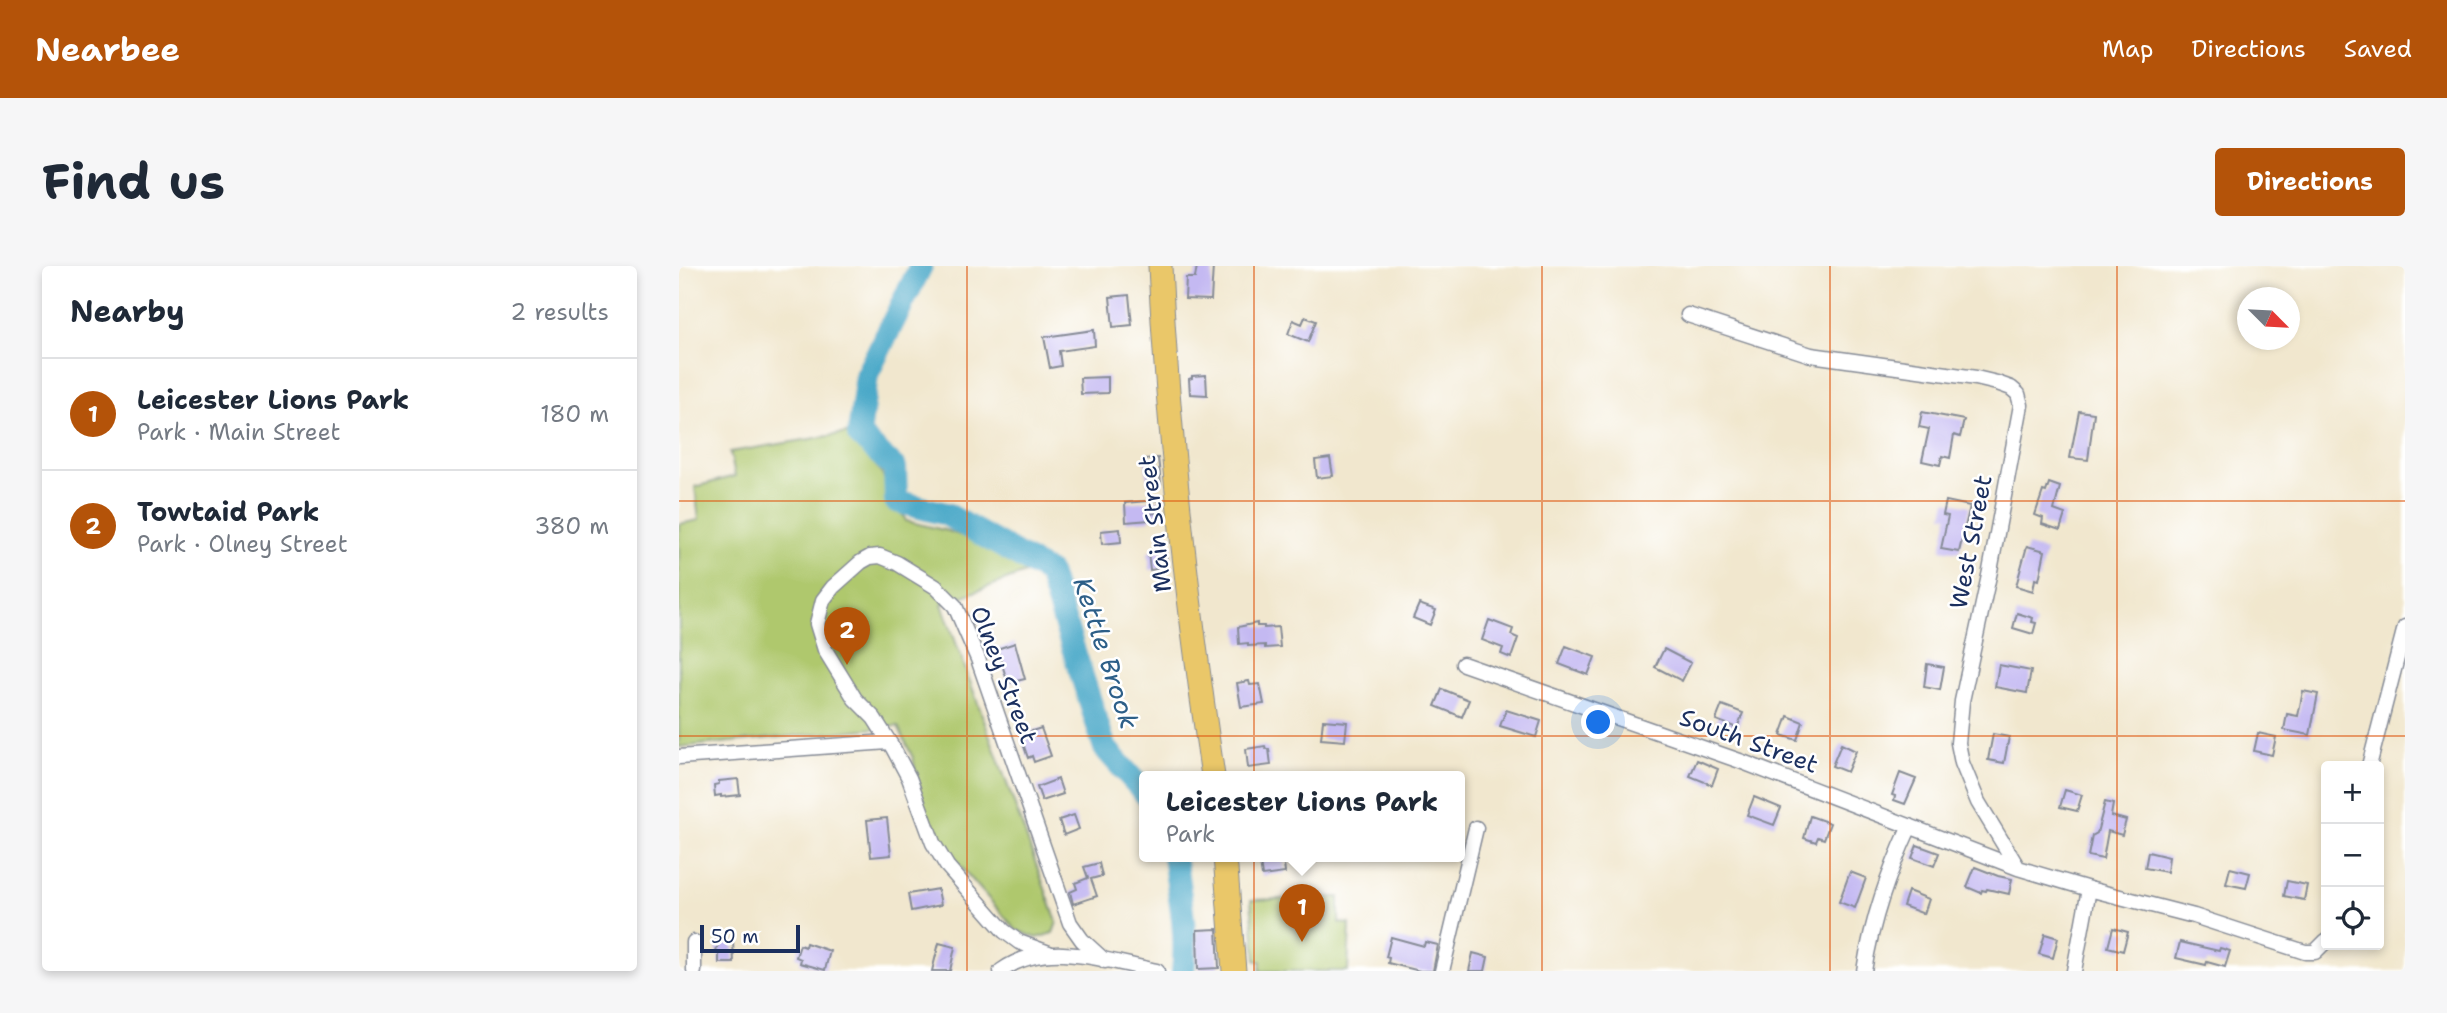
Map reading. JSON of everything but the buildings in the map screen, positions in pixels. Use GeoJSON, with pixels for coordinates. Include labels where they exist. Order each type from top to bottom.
{"type":"FeatureCollection","features":[{"type":"Feature","properties":{"kind":"highway","name":"Main Street"},"geometry":{"type":"LineString","coordinates":[[1160,266],[1178,513],[1212,771]]}},
{"type":"Feature","properties":{"kind":"highway"},"geometry":{"type":"LineString","coordinates":[[1225,862],[1234,971]]}},
{"type":"Feature","properties":{"kind":"street","name":"West Street"},"geometry":{"type":"LineString","coordinates":[[1688,315],[1811,355],[1976,378],[2011,388],[2018,394],[2021,405],[1962,701],[1958,743],[1962,764],[1978,802],[2018,868]]}},
{"type":"Feature","properties":{"kind":"street","name":"Olney Street"},"geometry":{"type":"LineString","coordinates":[[1049,953],[1019,942],[1004,931],[947,866],[927,831],[909,778],[874,718],[855,699],[825,650],[817,624],[823,600],[833,587],[861,562],[880,556],[909,569],[936,587],[955,606],[978,659],[1070,923],[1082,940],[1105,961]]}},
{"type":"Feature","properties":{"kind":"street"},"geometry":{"type":"LineString","coordinates":[[2370,761],[2405,627]]}},
{"type":"Feature","properties":{"kind":"street","name":"South Street"},"geometry":{"type":"LineString","coordinates":[[1463,664],[1740,761],[2018,868]]}},
{"type":"Feature","properties":{"kind":"street"},"geometry":{"type":"LineString","coordinates":[[679,757],[888,742]]}},
{"type":"Feature","properties":{"kind":"street"},"geometry":{"type":"LineString","coordinates":[[1864,971],[1874,918],[1887,877],[1910,826]]}},
{"type":"Feature","properties":{"kind":"street"},"geometry":{"type":"LineString","coordinates":[[1442,971],[1476,828]]}},
{"type":"Feature","properties":{"kind":"street"},"geometry":{"type":"LineString","coordinates":[[2018,868],[2193,916],[2305,951],[2315,952],[2321,947]]}},
{"type":"Feature","properties":{"kind":"street"},"geometry":{"type":"LineString","coordinates":[[2074,971],[2089,889]]}},
{"type":"Feature","properties":{"kind":"street"},"geometry":{"type":"LineString","coordinates":[[694,942],[694,971]]}},
{"type":"Feature","properties":{"kind":"street"},"geometry":{"type":"LineString","coordinates":[[1001,971],[1022,958],[1049,953],[1157,971]]}},
{"type":"Feature","properties":{"kind":"green space"},"geometry":{"type":"Polygon","coordinates":[[[847,433],[880,470],[906,521],[948,531],[998,548],[1033,570],[942,604],[1057,922],[1053,933],[1037,938],[1016,930],[940,843],[922,804],[913,758],[898,726],[679,747],[679,524],[699,520],[695,487],[735,476],[730,452],[847,433]]]}},
{"type":"Feature","properties":{"kind":"green space"},"geometry":{"type":"Polygon","coordinates":[[[1339,897],[1339,923],[1350,924],[1348,971],[1260,971],[1261,961],[1256,961],[1251,900],[1339,897]]]}},
{"type":"Feature","properties":{"kind":"waterway","name":"Kettle Brook"},"geometry":{"type":"LineString","coordinates":[[921,266],[867,374],[859,435],[895,468],[896,501],[946,514],[1049,573],[1105,748],[1139,786]]}},
{"type":"Feature","properties":{"kind":"waterway","name":"Kettle Brook"},"geometry":{"type":"LineString","coordinates":[[1175,862],[1184,928],[1183,971]]}},
{"type":"Feature","properties":{"kind":"place","name":"Towtaid Park"},"geometry":{"type":"Point","coordinates":[847,665]}},
{"type":"Feature","properties":{"kind":"place","name":"Leicester Lions Park"},"geometry":{"type":"Point","coordinates":[1302,942]}}]}
